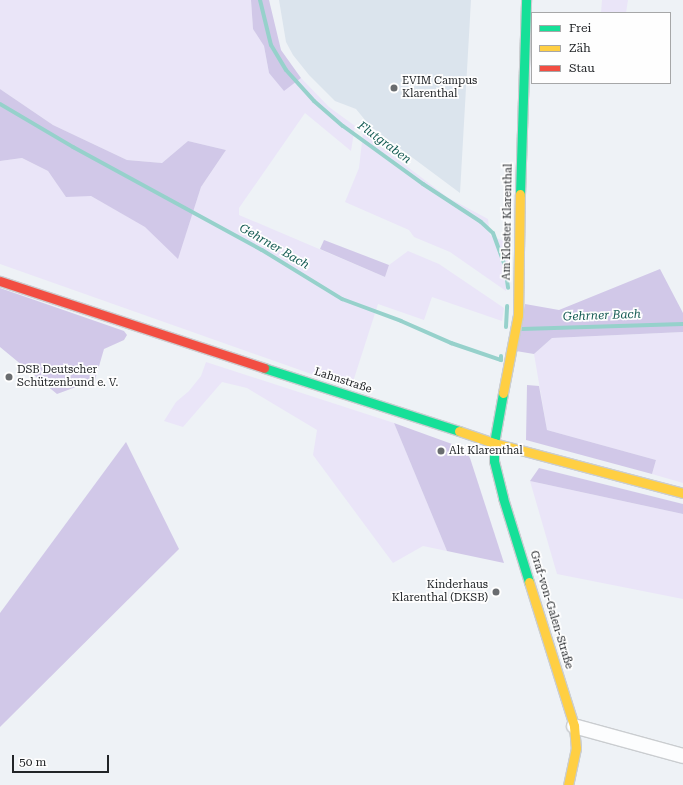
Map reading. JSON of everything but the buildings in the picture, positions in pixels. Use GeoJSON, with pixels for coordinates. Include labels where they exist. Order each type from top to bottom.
{"type":"FeatureCollection","features":[{"type":"Feature","properties":{"kind":"street","name":"Am Kloster Klarenthal"},"geometry":{"type":"LineString","coordinates":[[494,443],[518,315],[519,216],[526,0]]}},
{"type":"Feature","properties":{"kind":"street","name":"Lahnstraße"},"geometry":{"type":"LineString","coordinates":[[0,281],[494,443],[683,493]]}},
{"type":"Feature","properties":{"kind":"street","name":"Graf-von-Galen-Straße"},"geometry":{"type":"LineString","coordinates":[[494,443],[494,461],[503,498],[574,726],[576,748],[568,785]]}},
{"type":"Feature","properties":{"kind":"street"},"geometry":{"type":"LineString","coordinates":[[574,726],[683,756]]}},
{"type":"Feature","properties":{"kind":"shaded area"},"geometry":{"type":"Polygon","coordinates":[[[0,0],[251,0],[253,29],[264,46],[269,73],[284,90],[301,78],[329,107],[355,126],[351,151],[305,113],[239,208],[239,215],[385,277],[389,265],[408,251],[439,264],[504,308],[502,321],[432,297],[424,320],[378,304],[351,388],[0,264],[0,161],[22,158],[48,171],[66,196],[91,196],[146,227],[178,258],[201,187],[226,150],[188,141],[162,163],[127,160],[53,125],[0,89],[0,0]]]}},
{"type":"Feature","properties":{"kind":"shaded area"},"geometry":{"type":"Polygon","coordinates":[[[251,0],[269,0],[281,50],[301,78],[284,91],[269,73],[264,46],[253,29],[251,0]]]}},
{"type":"Feature","properties":{"kind":"shaded area","name":"EVIM Campus Klarenthal"},"geometry":{"type":"Polygon","coordinates":[[[279,0],[471,0],[460,193],[370,126],[356,109],[335,101],[309,75],[293,55],[286,42],[279,0]]]}},
{"type":"Feature","properties":{"kind":"shaded area"},"geometry":{"type":"Polygon","coordinates":[[[602,0],[628,0],[626,12],[601,12],[602,0]]]}},
{"type":"Feature","properties":{"kind":"shaded area"},"geometry":{"type":"Polygon","coordinates":[[[0,89],[53,125],[127,160],[162,163],[188,141],[226,150],[201,187],[178,259],[145,227],[91,196],[66,197],[48,171],[22,158],[0,161],[0,89]]]}},
{"type":"Feature","properties":{"kind":"shaded area"},"geometry":{"type":"Polygon","coordinates":[[[363,133],[447,197],[488,219],[490,235],[512,245],[506,291],[450,252],[414,237],[409,230],[345,202],[359,168],[363,133]]]}},
{"type":"Feature","properties":{"kind":"shaded area"},"geometry":{"type":"Polygon","coordinates":[[[324,240],[389,265],[385,277],[320,249],[324,240]]]}},
{"type":"Feature","properties":{"kind":"shaded area"},"geometry":{"type":"Polygon","coordinates":[[[660,269],[683,313],[683,332],[552,338],[534,354],[516,351],[525,304],[559,310],[660,269]]]}},
{"type":"Feature","properties":{"kind":"shaded area"},"geometry":{"type":"Polygon","coordinates":[[[0,288],[124,331],[127,335],[124,340],[104,349],[95,380],[57,394],[0,347],[0,288]]]}},
{"type":"Feature","properties":{"kind":"shaded area"},"geometry":{"type":"Polygon","coordinates":[[[683,332],[683,483],[652,474],[656,460],[547,430],[534,354],[552,338],[683,332]]]}},
{"type":"Feature","properties":{"kind":"shaded area"},"geometry":{"type":"Polygon","coordinates":[[[206,362],[394,423],[447,551],[423,546],[393,563],[313,455],[317,430],[247,388],[222,382],[183,427],[164,421],[176,402],[189,391],[201,376],[206,362]]]}},
{"type":"Feature","properties":{"kind":"shaded area"},"geometry":{"type":"Polygon","coordinates":[[[527,385],[539,386],[547,430],[656,460],[652,474],[526,440],[527,385]]]}},
{"type":"Feature","properties":{"kind":"shaded area"},"geometry":{"type":"Polygon","coordinates":[[[394,423],[452,444],[466,452],[470,458],[504,563],[447,551],[394,423]]]}},
{"type":"Feature","properties":{"kind":"shaded area"},"geometry":{"type":"Polygon","coordinates":[[[126,442],[179,549],[0,727],[0,613],[126,442]]]}},
{"type":"Feature","properties":{"kind":"shaded area"},"geometry":{"type":"Polygon","coordinates":[[[539,468],[683,504],[683,514],[530,481],[539,468]]]}},
{"type":"Feature","properties":{"kind":"shaded area"},"geometry":{"type":"Polygon","coordinates":[[[530,481],[683,514],[683,599],[557,574],[530,481]]]}},
{"type":"Feature","properties":{"kind":"waterway","name":"Flutgraben"},"geometry":{"type":"LineString","coordinates":[[260,0],[271,45],[286,70],[314,101],[343,126],[423,184],[481,222],[493,233],[505,266],[508,288]]}},
{"type":"Feature","properties":{"kind":"waterway","name":"Gehrner Bach"},"geometry":{"type":"LineString","coordinates":[[0,104],[73,147],[262,250],[342,299],[401,321],[451,343],[501,360],[501,356]]}},
{"type":"Feature","properties":{"kind":"waterway","name":"Gehrner Bach"},"geometry":{"type":"LineString","coordinates":[[506,327],[507,306]]}},
{"type":"Feature","properties":{"kind":"waterway","name":"Gehrner Bach"},"geometry":{"type":"LineString","coordinates":[[522,329],[683,324]]}},
{"type":"Feature","properties":{"kind":"traffic: fast"},"geometry":{"type":"LineString","coordinates":[[520,194],[526,0]]}},
{"type":"Feature","properties":{"kind":"traffic: fast"},"geometry":{"type":"LineString","coordinates":[[264,368],[459,431]]}},
{"type":"Feature","properties":{"kind":"traffic: fast"},"geometry":{"type":"LineString","coordinates":[[503,393],[494,443],[494,461],[503,498],[529,582]]}},
{"type":"Feature","properties":{"kind":"traffic: slow"},"geometry":{"type":"LineString","coordinates":[[503,393],[518,315],[520,194]]}},
{"type":"Feature","properties":{"kind":"traffic: slow"},"geometry":{"type":"LineString","coordinates":[[459,431],[494,443],[683,493]]}},
{"type":"Feature","properties":{"kind":"traffic: slow"},"geometry":{"type":"LineString","coordinates":[[529,582],[574,726],[576,748],[568,785]]}},
{"type":"Feature","properties":{"kind":"traffic: jam"},"geometry":{"type":"LineString","coordinates":[[0,281],[264,368]]}},
{"type":"Feature","properties":{"kind":"place","name":"EVIM Campus Klarenthal"},"geometry":{"type":"Point","coordinates":[394,88]}},
{"type":"Feature","properties":{"kind":"place","name":"DSB Deutscher Schützenbund e. V."},"geometry":{"type":"Point","coordinates":[9,377]}},
{"type":"Feature","properties":{"kind":"place","name":"Alt Klarenthal"},"geometry":{"type":"Point","coordinates":[441,451]}},
{"type":"Feature","properties":{"kind":"place","name":"Kinderhaus Klarenthal (DKSB)"},"geometry":{"type":"Point","coordinates":[496,592]}}]}
